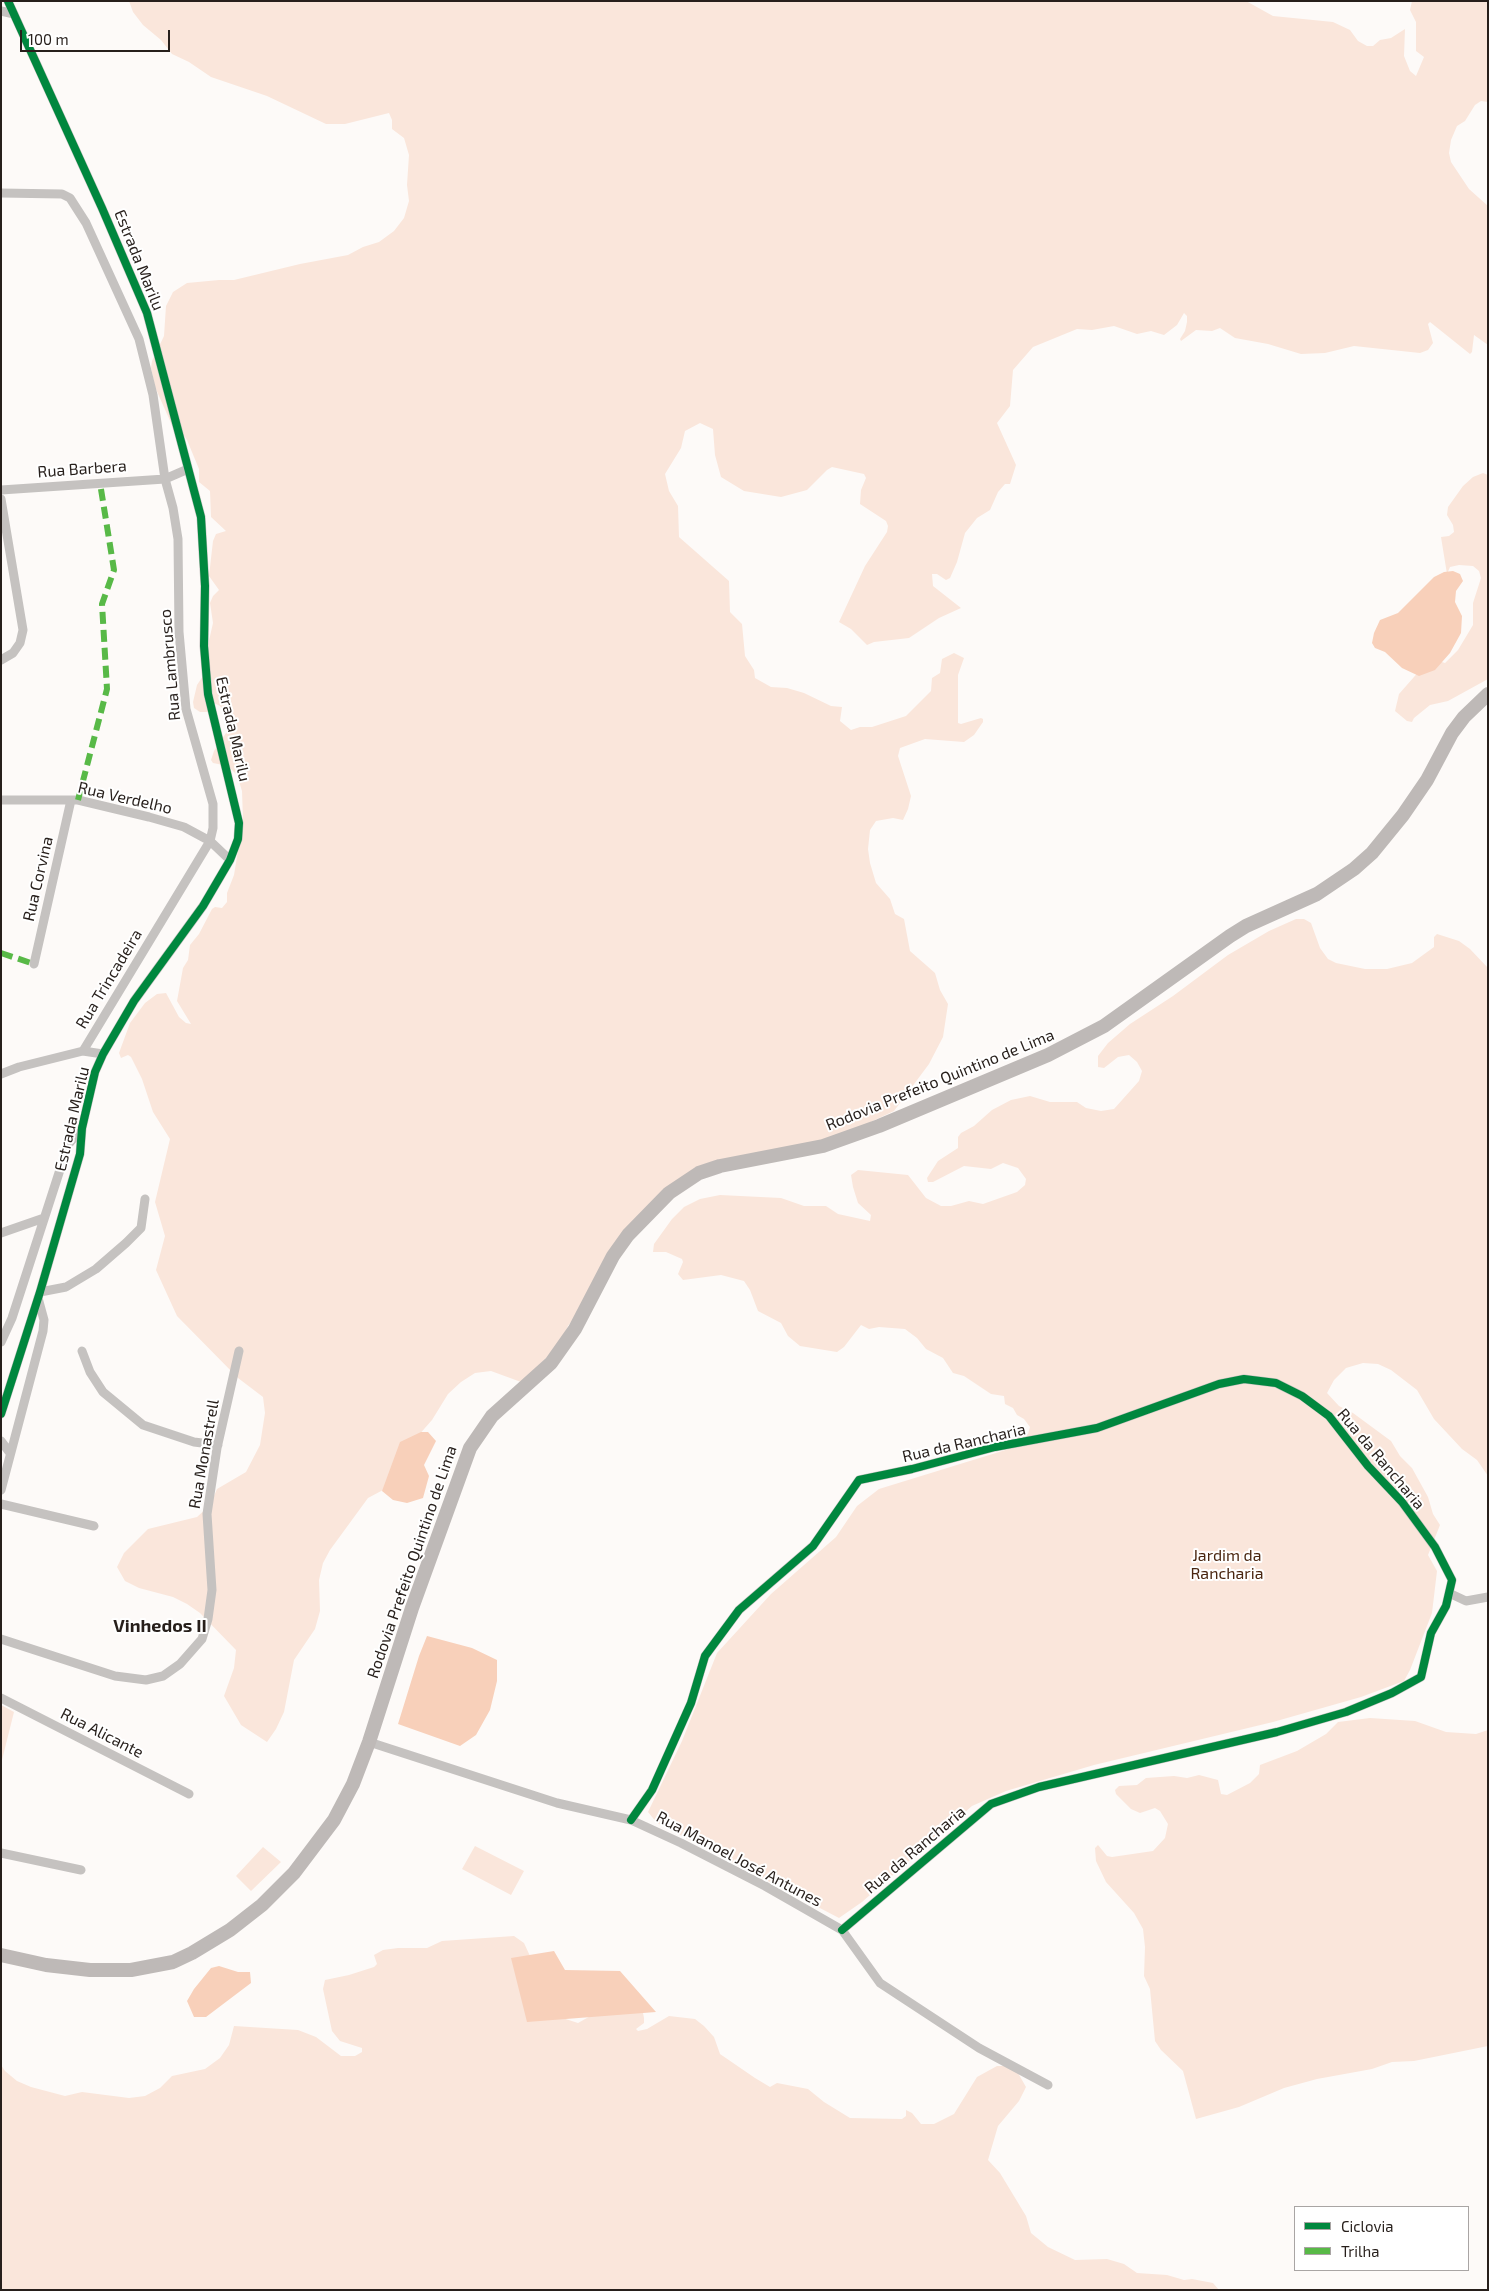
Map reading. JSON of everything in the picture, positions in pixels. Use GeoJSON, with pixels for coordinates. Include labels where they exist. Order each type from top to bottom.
{"type":"FeatureCollection","features":[{"type":"Feature","properties":{"kind":"main road","name":"Rodovia Prefeito Quintino de Lima"},"geometry":{"type":"LineString","coordinates":[[1,1955],[69,1969],[131,1970],[173,1962],[211,1942],[246,1919],[285,1882],[310,1854],[344,1803],[369,1742],[412,1608],[470,1448],[492,1416],[551,1363],[562,1349],[575,1329],[613,1256],[628,1234],[669,1193],[699,1173],[720,1166],[823,1146],[879,1126],[1061,1049],[1104,1026],[1230,936],[1246,926],[1317,894],[1354,869],[1372,853],[1403,816],[1427,780],[1452,733],[1464,716],[1488,694]]}},
{"type":"Feature","properties":{"kind":"street","name":"Estrada Marilu"},"geometry":{"type":"LineString","coordinates":[[1,1414],[39,1295],[80,1154],[82,1128],[95,1072],[103,1054],[134,1001],[203,906],[230,860],[238,839],[239,823],[208,694],[204,646],[205,586],[202,517],[147,313],[102,208],[8,1]]}},
{"type":"Feature","properties":{"kind":"street"},"geometry":{"type":"LineString","coordinates":[[1,12],[14,14]]}},
{"type":"Feature","properties":{"kind":"street","name":"Rua Lambrusco"},"geometry":{"type":"LineString","coordinates":[[1,192],[62,194],[70,198],[78,208],[139,339],[153,395],[165,479],[174,508],[178,539],[179,632],[186,709],[213,804],[213,828],[210,841],[190,877],[160,922]]}},
{"type":"Feature","properties":{"kind":"street","name":"Rua Barbera"},"geometry":{"type":"LineString","coordinates":[[1,490],[165,479],[188,469]]}},
{"type":"Feature","properties":{"kind":"street"},"geometry":{"type":"LineString","coordinates":[[1,499],[22,630],[20,643],[13,653],[1,660]]}},
{"type":"Feature","properties":{"kind":"street","name":"Rua Verdelho"},"geometry":{"type":"LineString","coordinates":[[1,800],[72,800],[184,827],[210,841],[230,860]]}},
{"type":"Feature","properties":{"kind":"street","name":"Rua Corvina"},"geometry":{"type":"LineString","coordinates":[[34,964],[72,800]]}},
{"type":"Feature","properties":{"kind":"street","name":"Rua Trincadeira"},"geometry":{"type":"LineString","coordinates":[[83,1051],[160,922]]}},
{"type":"Feature","properties":{"kind":"street"},"geometry":{"type":"LineString","coordinates":[[1,1074],[19,1067],[83,1051],[103,1054]]}},
{"type":"Feature","properties":{"kind":"street"},"geometry":{"type":"LineString","coordinates":[[1,1342],[12,1318],[68,1145],[82,1128]]}},
{"type":"Feature","properties":{"kind":"street"},"geometry":{"type":"LineString","coordinates":[[1,1490],[42,1331],[44,1320],[39,1295],[66,1287],[96,1269],[120,1248],[141,1228],[145,1199]]}},
{"type":"Feature","properties":{"kind":"street"},"geometry":{"type":"LineString","coordinates":[[1,1233],[44,1218]]}},
{"type":"Feature","properties":{"kind":"street"},"geometry":{"type":"LineString","coordinates":[[82,1351],[90,1372],[103,1392],[143,1424],[194,1442],[218,1445]]}},
{"type":"Feature","properties":{"kind":"street","name":"Rua Monastrell"},"geometry":{"type":"LineString","coordinates":[[1,1640],[116,1676],[146,1680],[163,1676],[180,1664],[202,1639],[208,1619],[212,1590],[207,1514],[218,1445],[239,1351]]}},
{"type":"Feature","properties":{"kind":"street","name":"Rua da Rancharia"},"geometry":{"type":"LineString","coordinates":[[631,1820],[652,1790],[680,1730],[691,1704],[705,1656],[739,1610],[813,1546],[859,1480],[912,1469],[995,1447],[1097,1428],[1219,1384],[1244,1379],[1276,1383],[1302,1396],[1329,1416],[1368,1466],[1402,1502],[1435,1546],[1452,1580],[1446,1606],[1431,1633],[1421,1677],[1392,1693],[1337,1714],[1277,1732],[1039,1787],[991,1804],[842,1930]]}},
{"type":"Feature","properties":{"kind":"street"},"geometry":{"type":"LineString","coordinates":[[1,1441],[10,1453]]}},
{"type":"Feature","properties":{"kind":"street"},"geometry":{"type":"LineString","coordinates":[[1,1504],[94,1526]]}},
{"type":"Feature","properties":{"kind":"street"},"geometry":{"type":"LineString","coordinates":[[1449,1593],[1466,1601],[1488,1597]]}},
{"type":"Feature","properties":{"kind":"street","name":"Rua Alicante"},"geometry":{"type":"LineString","coordinates":[[1,1698],[189,1794]]}},
{"type":"Feature","properties":{"kind":"street","name":"Rua Manoel José Antunes"},"geometry":{"type":"LineString","coordinates":[[369,1742],[557,1802],[631,1820],[765,1886],[842,1930],[880,1983],[979,2048],[1048,2085]]}},
{"type":"Feature","properties":{"kind":"street"},"geometry":{"type":"LineString","coordinates":[[1,1853],[80,1870]]}},
{"type":"Feature","properties":{"kind":"green space"},"geometry":{"type":"Polygon","coordinates":[[[129,1],[1246,1],[1273,16],[1333,22],[1350,30],[1358,41],[1367,46],[1373,46],[1380,40],[1391,38],[1405,29],[1404,56],[1410,71],[1416,76],[1424,57],[1416,51],[1416,22],[1410,10],[1412,1],[1488,1],[1488,102],[1481,101],[1475,105],[1465,121],[1457,126],[1451,140],[1449,153],[1451,162],[1469,189],[1488,206],[1488,345],[1474,335],[1472,352],[1470,354],[1430,322],[1428,324],[1433,343],[1428,350],[1420,353],[1354,346],[1325,353],[1301,354],[1268,344],[1235,338],[1220,328],[1212,331],[1196,330],[1181,341],[1180,339],[1185,331],[1187,322],[1187,316],[1184,313],[1177,325],[1164,335],[1151,331],[1137,334],[1114,326],[1092,330],[1077,329],[1033,347],[1013,370],[1010,406],[997,423],[1016,465],[1010,484],[1005,484],[998,492],[990,510],[977,518],[965,533],[957,562],[950,578],[946,580],[937,574],[932,574],[933,586],[961,608],[939,618],[909,638],[874,642],[867,645],[851,629],[839,622],[865,566],[887,532],[888,526],[886,521],[860,504],[861,490],[866,478],[864,474],[832,467],[807,490],[781,497],[744,491],[721,477],[715,455],[713,429],[700,423],[685,431],[681,448],[665,474],[669,491],[678,506],[679,537],[729,581],[730,612],[742,624],[745,656],[754,670],[755,678],[771,687],[787,688],[804,693],[831,706],[842,707],[840,721],[851,730],[860,727],[872,727],[906,716],[931,691],[932,678],[940,673],[942,659],[954,653],[964,658],[958,675],[958,723],[961,724],[981,718],[983,722],[974,735],[964,742],[925,739],[900,748],[898,756],[911,796],[908,809],[903,820],[893,818],[876,821],[870,830],[868,849],[876,883],[890,899],[895,914],[904,919],[910,951],[935,973],[940,990],[948,1004],[943,1037],[929,1064],[894,1111],[824,1144],[723,1162],[663,1198],[568,1326],[559,1346],[521,1382],[491,1371],[475,1373],[448,1394],[432,1420],[410,1445],[383,1490],[368,1498],[330,1550],[323,1563],[319,1580],[320,1611],[315,1629],[294,1660],[284,1712],[267,1742],[241,1725],[224,1696],[234,1668],[236,1650],[200,1613],[173,1597],[139,1588],[125,1581],[117,1567],[124,1553],[148,1529],[197,1517],[210,1505],[217,1489],[246,1472],[260,1445],[265,1413],[263,1397],[238,1378],[177,1316],[156,1270],[165,1236],[155,1202],[170,1139],[153,1112],[142,1079],[131,1057],[128,1055],[121,1058],[119,1053],[130,1023],[145,1003],[157,994],[166,993],[179,1017],[186,1023],[191,1024],[177,1001],[183,968],[188,960],[190,945],[199,934],[212,909],[215,907],[222,908],[227,902],[227,893],[234,875],[243,820],[242,791],[237,775],[228,766],[213,763],[211,760],[214,751],[226,733],[227,725],[224,712],[220,706],[214,703],[208,712],[200,712],[194,708],[193,702],[197,685],[207,670],[208,645],[213,623],[210,603],[213,596],[219,590],[209,576],[213,541],[216,534],[226,531],[211,517],[210,491],[199,482],[199,469],[187,440],[183,434],[175,432],[155,387],[151,368],[152,361],[164,336],[166,306],[173,292],[187,283],[234,280],[348,255],[363,247],[379,242],[394,231],[404,218],[409,201],[407,185],[409,155],[404,138],[392,129],[392,120],[389,113],[345,124],[326,124],[267,96],[211,77],[189,62],[172,54],[161,40],[143,25],[133,12],[129,1]]]}},
{"type":"Feature","properties":{"kind":"green space"},"geometry":{"type":"Polygon","coordinates":[[[1483,473],[1488,475],[1488,679],[1448,701],[1430,705],[1414,718],[1412,722],[1407,721],[1395,711],[1399,694],[1421,669],[1436,660],[1445,663],[1458,650],[1473,625],[1473,603],[1481,578],[1479,571],[1473,566],[1459,565],[1450,567],[1447,574],[1441,537],[1449,536],[1454,532],[1453,525],[1447,515],[1448,507],[1463,486],[1473,477],[1483,473]]]}},
{"type":"Feature","properties":{"kind":"green space","name":"Jardim da Rancharia"},"geometry":{"type":"Polygon","coordinates":[[[1296,919],[1304,919],[1311,923],[1320,948],[1328,959],[1336,963],[1365,969],[1387,969],[1412,963],[1434,947],[1434,937],[1437,934],[1459,941],[1470,949],[1488,968],[1488,1476],[1477,1460],[1462,1449],[1434,1419],[1417,1390],[1391,1370],[1378,1364],[1363,1363],[1346,1368],[1334,1380],[1327,1393],[1339,1406],[1353,1413],[1391,1441],[1400,1456],[1412,1468],[1428,1497],[1433,1514],[1440,1525],[1428,1555],[1437,1571],[1432,1613],[1404,1681],[1361,1697],[1273,1722],[1094,1765],[1006,1791],[972,1806],[862,1902],[839,1918],[657,1823],[648,1812],[682,1741],[717,1653],[771,1594],[836,1537],[857,1506],[879,1489],[1012,1448],[1017,1434],[1028,1434],[1030,1427],[1024,1419],[1017,1415],[1013,1408],[1005,1404],[1004,1396],[991,1394],[964,1376],[953,1373],[943,1358],[926,1349],[917,1338],[905,1329],[879,1327],[869,1329],[861,1325],[844,1347],[837,1352],[800,1346],[788,1336],[781,1323],[758,1311],[750,1290],[744,1281],[721,1275],[683,1280],[678,1274],[683,1262],[682,1259],[666,1252],[653,1252],[654,1244],[672,1219],[684,1207],[700,1199],[720,1195],[781,1198],[804,1206],[826,1206],[838,1214],[870,1221],[871,1215],[858,1203],[853,1187],[851,1175],[858,1170],[908,1175],[926,1198],[941,1206],[951,1206],[969,1201],[983,1204],[1017,1192],[1025,1185],[1026,1179],[1018,1168],[1003,1163],[991,1169],[964,1166],[933,1182],[928,1182],[927,1178],[938,1161],[958,1148],[958,1137],[961,1133],[974,1126],[992,1110],[1011,1100],[1030,1096],[1050,1102],[1077,1102],[1086,1108],[1101,1111],[1114,1109],[1139,1081],[1142,1071],[1137,1062],[1129,1055],[1118,1057],[1104,1068],[1098,1067],[1098,1056],[1108,1043],[1130,1024],[1173,996],[1228,955],[1269,931],[1296,919]]]}},
{"type":"Feature","properties":{"kind":"green space"},"geometry":{"type":"Polygon","coordinates":[[[1,1705],[14,1712],[1,1764],[1,1705]]]}},
{"type":"Feature","properties":{"kind":"green space"},"geometry":{"type":"Polygon","coordinates":[[[1370,1718],[1415,1721],[1446,1732],[1476,1734],[1488,1730],[1488,2046],[1414,2061],[1392,2062],[1372,2069],[1317,2079],[1284,2088],[1239,2107],[1196,2119],[1183,2071],[1161,2050],[1155,2041],[1150,1989],[1144,1976],[1145,1947],[1143,1929],[1134,1913],[1106,1882],[1096,1861],[1095,1848],[1098,1845],[1107,1856],[1112,1857],[1153,1851],[1165,1838],[1168,1824],[1160,1811],[1155,1808],[1140,1813],[1131,1809],[1116,1794],[1115,1790],[1119,1786],[1137,1785],[1146,1778],[1174,1776],[1187,1778],[1199,1775],[1218,1780],[1221,1794],[1227,1795],[1250,1783],[1259,1774],[1260,1765],[1297,1751],[1326,1734],[1338,1722],[1370,1718]]]}},
{"type":"Feature","properties":{"kind":"green space"},"geometry":{"type":"Polygon","coordinates":[[[475,1846],[524,1871],[511,1895],[462,1869],[475,1846]]]}},
{"type":"Feature","properties":{"kind":"green space"},"geometry":{"type":"Polygon","coordinates":[[[263,1847],[281,1862],[251,1891],[236,1876],[263,1847]]]}},
{"type":"Feature","properties":{"kind":"green space"},"geometry":{"type":"Polygon","coordinates":[[[514,1936],[524,1943],[535,1967],[544,2012],[578,2023],[594,2014],[642,2008],[644,2023],[636,2029],[638,2031],[647,2029],[669,2016],[695,2019],[714,2037],[720,2054],[755,2078],[770,2087],[777,2083],[808,2089],[824,2102],[850,2118],[902,2119],[906,2116],[906,2110],[912,2113],[921,2124],[934,2124],[954,2114],[977,2077],[997,2066],[1004,2066],[1018,2073],[1026,2087],[1019,2101],[998,2126],[988,2160],[1000,2173],[1026,2216],[1031,2233],[1048,2247],[1075,2260],[1107,2259],[1124,2264],[1137,2273],[1167,2275],[1184,2280],[1192,2279],[1213,2283],[1219,2290],[1,2290],[1,2065],[17,2081],[31,2087],[65,2096],[82,2092],[129,2098],[145,2096],[160,2088],[172,2076],[205,2069],[220,2058],[229,2045],[234,2026],[298,2030],[316,2037],[341,2056],[355,2056],[362,2052],[362,2048],[340,2041],[332,2031],[323,1989],[325,1980],[374,1967],[377,1964],[374,1955],[383,1950],[427,1948],[442,1941],[514,1936]]]}},
{"type":"Feature","properties":{"kind":"shaded area"},"geometry":{"type":"Polygon","coordinates":[[[1453,571],[1460,574],[1463,581],[1456,591],[1455,602],[1462,616],[1461,633],[1450,653],[1435,670],[1419,676],[1402,668],[1385,652],[1375,648],[1372,643],[1374,633],[1380,620],[1398,613],[1434,577],[1444,572],[1453,571]]]}},
{"type":"Feature","properties":{"kind":"shaded area"},"geometry":{"type":"Polygon","coordinates":[[[421,1432],[428,1432],[436,1441],[424,1465],[429,1476],[423,1498],[407,1503],[393,1500],[382,1491],[400,1442],[421,1432]]]}},
{"type":"Feature","properties":{"kind":"shaded area"},"geometry":{"type":"Polygon","coordinates":[[[427,1636],[472,1648],[497,1660],[497,1681],[490,1710],[476,1735],[460,1746],[398,1724],[427,1636]]]}},
{"type":"Feature","properties":{"kind":"shaded area"},"geometry":{"type":"Polygon","coordinates":[[[554,1951],[565,1970],[620,1971],[656,2012],[527,2022],[511,1958],[554,1951]]]}},
{"type":"Feature","properties":{"kind":"shaded area"},"geometry":{"type":"Polygon","coordinates":[[[219,1966],[238,1972],[250,1972],[251,1983],[206,2017],[194,2017],[187,2001],[211,1968],[219,1966]]]}},
{"type":"Feature","properties":{"kind":"marked path"},"geometry":{"type":"LineString","coordinates":[[78,800],[107,689],[102,604],[114,570],[100,483]]}},
{"type":"Feature","properties":{"kind":"marked path"},"geometry":{"type":"LineString","coordinates":[[1,953],[34,964]]}},
{"type":"Feature","properties":{"kind":"cycle path"},"geometry":{"type":"LineString","coordinates":[[1,1414],[40,1292],[80,1154],[82,1128],[95,1072],[103,1054],[134,1001],[203,906],[230,860],[238,839],[239,823],[208,694],[204,646],[205,586],[201,517],[147,313],[102,208],[8,1]]}},
{"type":"Feature","properties":{"kind":"cycle path"},"geometry":{"type":"LineString","coordinates":[[631,1820],[652,1790],[691,1703],[705,1656],[739,1610],[813,1546],[859,1480],[912,1469],[995,1447],[1097,1428],[1219,1384],[1244,1379],[1276,1383],[1302,1396],[1329,1416],[1368,1466],[1402,1502],[1435,1547],[1452,1580],[1446,1606],[1431,1633],[1421,1677],[1392,1693],[1346,1712],[1277,1732],[1039,1787],[991,1804],[842,1930]]}},
{"type":"Feature","properties":{"kind":"district","name":"Vinhedos II"},"geometry":{"type":"Point","coordinates":[160,1626]}}]}
